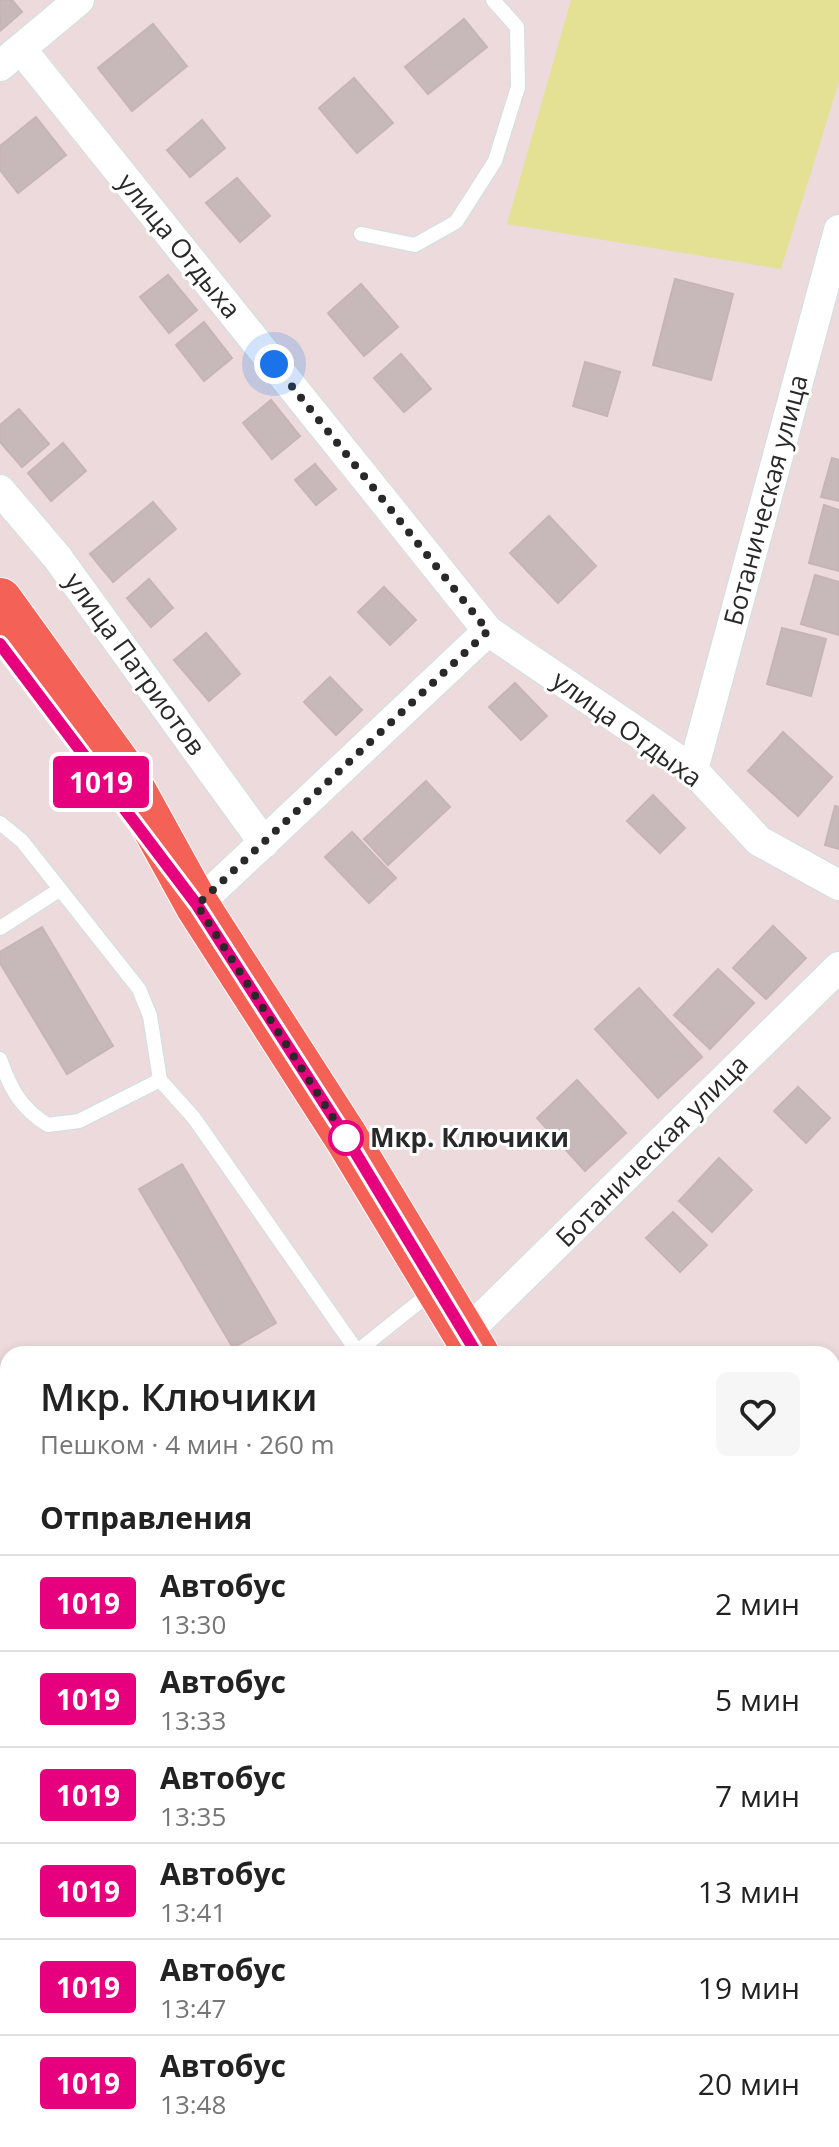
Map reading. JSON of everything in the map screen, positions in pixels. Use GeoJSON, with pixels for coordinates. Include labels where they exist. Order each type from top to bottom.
{"type":"FeatureCollection","features":[{"type":"Feature","properties":{"kind":"main road"},"geometry":{"type":"LineString","coordinates":[[0,600],[122,769],[197,905],[471,1344]]}},
{"type":"Feature","properties":{"kind":"main road"},"geometry":{"type":"LineString","coordinates":[[0,644],[197,905]]}},
{"type":"Feature","properties":{"kind":"street"},"geometry":{"type":"LineString","coordinates":[[11,58],[79,0]]}},
{"type":"Feature","properties":{"kind":"street","name":"улица Отдыха"},"geometry":{"type":"LineString","coordinates":[[11,58],[488,631],[693,770],[759,841],[839,885]]}},
{"type":"Feature","properties":{"kind":"street","name":"Ботаническая улица"},"geometry":{"type":"LineString","coordinates":[[693,770],[839,230]]}},
{"type":"Feature","properties":{"kind":"street","name":"улица Патриотов"},"geometry":{"type":"LineString","coordinates":[[0,490],[57,557],[264,843]]}},
{"type":"Feature","properties":{"kind":"street"},"geometry":{"type":"LineString","coordinates":[[197,905],[488,631]]}},
{"type":"Feature","properties":{"kind":"street","name":"Ботаническая улица"},"geometry":{"type":"LineString","coordinates":[[471,1344],[839,967]]}},
{"type":"Feature","properties":{"kind":"lane"},"geometry":{"type":"LineString","coordinates":[[361,234],[415,245],[456,222],[495,161],[518,87],[517,27],[493,0]]}},
{"type":"Feature","properties":{"kind":"lane"},"geometry":{"type":"LineString","coordinates":[[0,823],[22,841],[139,989],[150,1016],[160,1080],[194,1118],[350,1346]]}},
{"type":"Feature","properties":{"kind":"lane"},"geometry":{"type":"LineString","coordinates":[[0,928],[59,890]]}},
{"type":"Feature","properties":{"kind":"lane"},"geometry":{"type":"LineString","coordinates":[[0,1059],[9,1085],[22,1105],[48,1125],[79,1121],[160,1080]]}},
{"type":"Feature","properties":{"kind":"lane"},"geometry":{"type":"LineString","coordinates":[[364,1346],[437,1288]]}},
{"type":"Feature","properties":{"kind":"shaded area"},"geometry":{"type":"Polygon","coordinates":[[[571,0],[839,0],[839,82],[781,269],[507,224],[571,0]]]}},
{"type":"Feature","properties":{"kind":"building"},"geometry":{"type":"Polygon","coordinates":[[[0,0],[12,0],[22,12],[0,31],[0,0]]]}},
{"type":"Feature","properties":{"kind":"building"},"geometry":{"type":"Polygon","coordinates":[[[464,19],[487,47],[428,94],[405,67],[464,19]]]}},
{"type":"Feature","properties":{"kind":"building"},"geometry":{"type":"Polygon","coordinates":[[[153,24],[187,66],[132,111],[98,68],[153,24]]]}},
{"type":"Feature","properties":{"kind":"building"},"geometry":{"type":"Polygon","coordinates":[[[354,78],[393,123],[357,153],[319,108],[354,78]]]}},
{"type":"Feature","properties":{"kind":"building"},"geometry":{"type":"Polygon","coordinates":[[[36,117],[66,155],[18,193],[0,170],[0,146],[36,117]]]}},
{"type":"Feature","properties":{"kind":"building"},"geometry":{"type":"Polygon","coordinates":[[[202,120],[225,148],[190,177],[167,150],[202,120]]]}},
{"type":"Feature","properties":{"kind":"building"},"geometry":{"type":"Polygon","coordinates":[[[237,178],[270,216],[240,242],[206,203],[237,178]]]}},
{"type":"Feature","properties":{"kind":"building"},"geometry":{"type":"Polygon","coordinates":[[[168,275],[197,310],[169,333],[140,297],[168,275]]]}},
{"type":"Feature","properties":{"kind":"building"},"geometry":{"type":"Polygon","coordinates":[[[675,279],[733,294],[711,380],[653,365],[675,279]]]}},
{"type":"Feature","properties":{"kind":"building"},"geometry":{"type":"Polygon","coordinates":[[[361,284],[398,327],[364,356],[328,313],[361,284]]]}},
{"type":"Feature","properties":{"kind":"building"},"geometry":{"type":"Polygon","coordinates":[[[204,322],[232,358],[204,381],[176,345],[204,322]]]}},
{"type":"Feature","properties":{"kind":"building"},"geometry":{"type":"Polygon","coordinates":[[[401,354],[431,389],[404,412],[374,378],[401,354]]]}},
{"type":"Feature","properties":{"kind":"building"},"geometry":{"type":"Polygon","coordinates":[[[585,362],[620,372],[607,416],[573,406],[585,362]]]}},
{"type":"Feature","properties":{"kind":"building"},"geometry":{"type":"Polygon","coordinates":[[[271,400],[300,436],[272,459],[243,423],[271,400]]]}},
{"type":"Feature","properties":{"kind":"building"},"geometry":{"type":"Polygon","coordinates":[[[19,409],[49,444],[22,467],[0,442],[0,425],[19,409]]]}},
{"type":"Feature","properties":{"kind":"building"},"geometry":{"type":"Polygon","coordinates":[[[63,443],[86,471],[51,501],[28,473],[63,443]]]}},
{"type":"Feature","properties":{"kind":"building"},"geometry":{"type":"Polygon","coordinates":[[[832,458],[839,460],[839,501],[821,497],[832,458]]]}},
{"type":"Feature","properties":{"kind":"building"},"geometry":{"type":"Polygon","coordinates":[[[315,464],[336,489],[316,505],[295,480],[315,464]]]}},
{"type":"Feature","properties":{"kind":"building"},"geometry":{"type":"Polygon","coordinates":[[[153,502],[176,529],[113,582],[90,554],[153,502]]]}},
{"type":"Feature","properties":{"kind":"building"},"geometry":{"type":"Polygon","coordinates":[[[824,505],[839,510],[839,571],[809,563],[824,505]]]}},
{"type":"Feature","properties":{"kind":"building"},"geometry":{"type":"Polygon","coordinates":[[[549,516],[596,566],[558,603],[510,553],[549,516]]]}},
{"type":"Feature","properties":{"kind":"building"},"geometry":{"type":"Polygon","coordinates":[[[815,575],[839,582],[839,635],[801,624],[815,575]]]}},
{"type":"Feature","properties":{"kind":"building"},"geometry":{"type":"Polygon","coordinates":[[[149,579],[173,608],[151,627],[127,598],[149,579]]]}},
{"type":"Feature","properties":{"kind":"building"},"geometry":{"type":"Polygon","coordinates":[[[384,587],[416,620],[390,645],[358,612],[384,587]]]}},
{"type":"Feature","properties":{"kind":"building"},"geometry":{"type":"Polygon","coordinates":[[[782,628],[826,639],[811,696],[767,684],[782,628]]]}},
{"type":"Feature","properties":{"kind":"building"},"geometry":{"type":"Polygon","coordinates":[[[206,633],[240,674],[209,701],[174,660],[206,633]]]}},
{"type":"Feature","properties":{"kind":"building"},"geometry":{"type":"Polygon","coordinates":[[[330,677],[362,710],[336,735],[304,702],[330,677]]]}},
{"type":"Feature","properties":{"kind":"building"},"geometry":{"type":"Polygon","coordinates":[[[515,683],[547,716],[521,740],[489,707],[515,683]]]}},
{"type":"Feature","properties":{"kind":"building"},"geometry":{"type":"Polygon","coordinates":[[[783,732],[832,777],[798,816],[748,771],[783,732]]]}},
{"type":"Feature","properties":{"kind":"building"},"geometry":{"type":"Polygon","coordinates":[[[426,781],[450,807],[388,865],[364,839],[426,781]]]}},
{"type":"Feature","properties":{"kind":"building"},"geometry":{"type":"Polygon","coordinates":[[[653,795],[685,828],[660,853],[627,821],[653,795]]]}},
{"type":"Feature","properties":{"kind":"building"},"geometry":{"type":"Polygon","coordinates":[[[835,806],[839,807],[839,849],[825,845],[835,806]]]}},
{"type":"Feature","properties":{"kind":"building"},"geometry":{"type":"Polygon","coordinates":[[[352,832],[396,878],[369,903],[325,857],[352,832]]]}},
{"type":"Feature","properties":{"kind":"building"},"geometry":{"type":"Polygon","coordinates":[[[773,926],[806,958],[766,999],[733,968],[773,926]]]}},
{"type":"Feature","properties":{"kind":"building"},"geometry":{"type":"Polygon","coordinates":[[[42,927],[113,1046],[67,1074],[0,963],[0,952],[42,927]]]}},
{"type":"Feature","properties":{"kind":"building"},"geometry":{"type":"Polygon","coordinates":[[[718,969],[754,1003],[710,1049],[674,1015],[718,969]]]}},
{"type":"Feature","properties":{"kind":"building"},"geometry":{"type":"Polygon","coordinates":[[[639,988],[702,1057],[658,1098],[595,1029],[639,988]]]}},
{"type":"Feature","properties":{"kind":"building"},"geometry":{"type":"Polygon","coordinates":[[[577,1080],[626,1133],[585,1171],[537,1118],[577,1080]]]}},
{"type":"Feature","properties":{"kind":"building"},"geometry":{"type":"Polygon","coordinates":[[[798,1087],[830,1118],[806,1143],[774,1111],[798,1087]]]}},
{"type":"Feature","properties":{"kind":"building"},"geometry":{"type":"Polygon","coordinates":[[[719,1158],[752,1190],[712,1232],[679,1201],[719,1158]]]}},
{"type":"Feature","properties":{"kind":"building"},"geometry":{"type":"Polygon","coordinates":[[[182,1164],[276,1323],[232,1346],[139,1189],[182,1164]]]}},
{"type":"Feature","properties":{"kind":"building"},"geometry":{"type":"Polygon","coordinates":[[[673,1212],[707,1245],[680,1272],[646,1238],[673,1212]]]}},
{"type":"Feature","properties":{"kind":"bus line","name":"1019"},"geometry":{"type":"LineString","coordinates":[[0,644],[96,776],[197,905],[346,1137],[472,1346]]}},
{"type":"Feature","properties":{"kind":"place","name":"Мкр. Ключики"},"geometry":{"type":"Point","coordinates":[346,1138]}},
{"type":"Feature","properties":{"kind":"route"},"geometry":{"type":"LineString","coordinates":[[274,364],[488,631],[197,905],[346,1138]]}}]}
